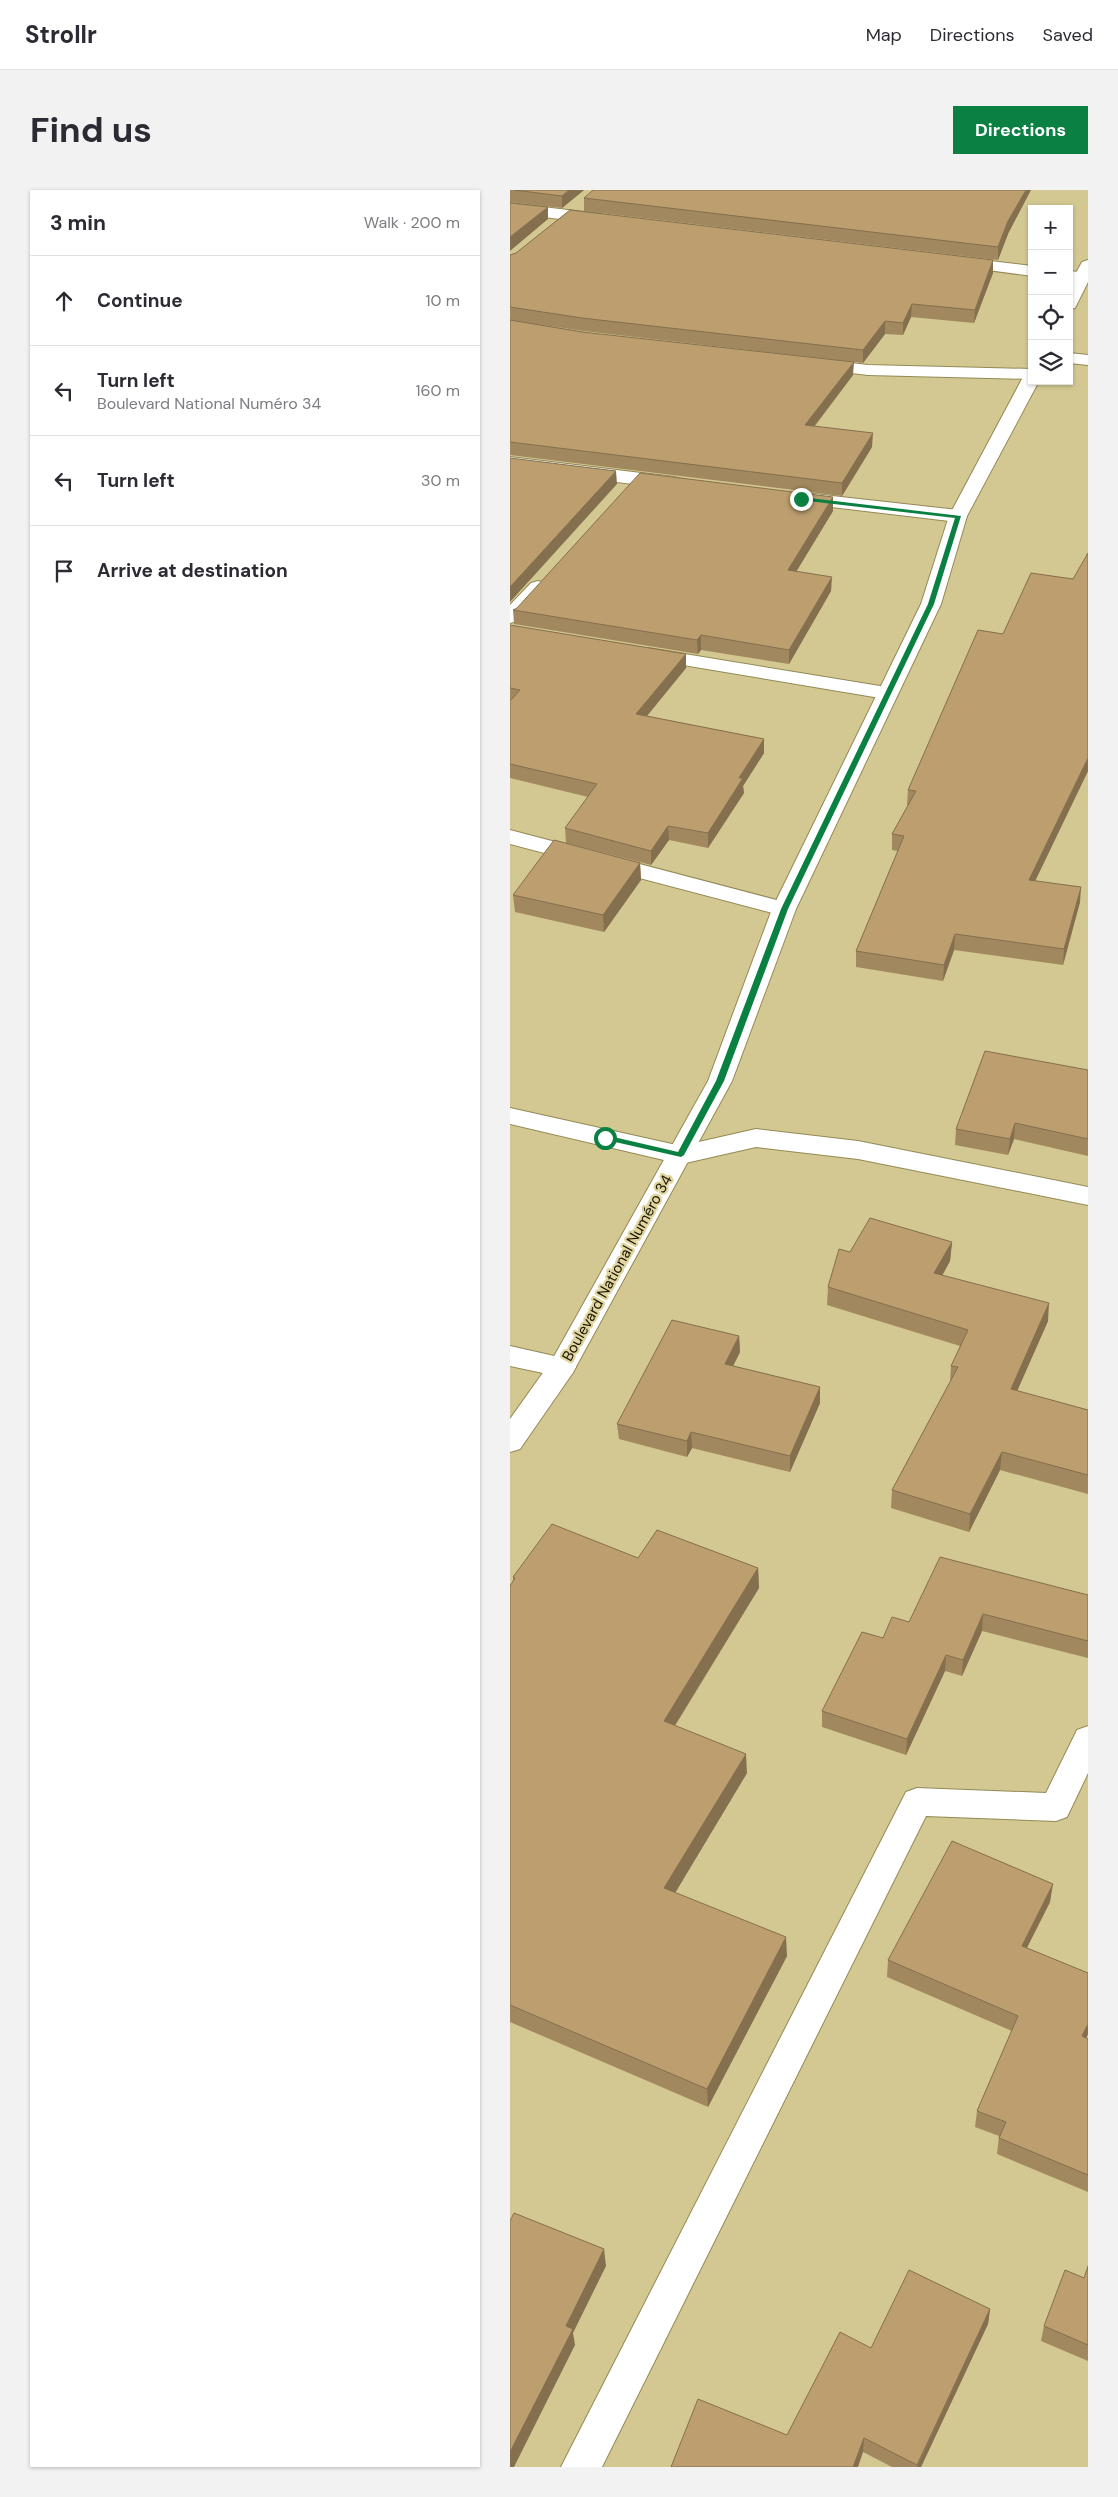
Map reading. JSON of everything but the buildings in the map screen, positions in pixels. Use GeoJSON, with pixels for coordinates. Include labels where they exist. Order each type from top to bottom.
{"type":"FeatureCollection","features":[{"type":"Feature","properties":{"kind":"street"},"geometry":{"type":"LineString","coordinates":[[554,226],[583,202]]}},
{"type":"Feature","properties":{"kind":"street"},"geometry":{"type":"LineString","coordinates":[[510,208],[615,221]]}},
{"type":"Feature","properties":{"kind":"street"},"geometry":{"type":"LineString","coordinates":[[945,260],[1028,270]]}},
{"type":"Feature","properties":{"kind":"street"},"geometry":{"type":"LineString","coordinates":[[1072,295],[1080,273]]}},
{"type":"Feature","properties":{"kind":"street"},"geometry":{"type":"LineString","coordinates":[[1073,358],[1088,360]]}},
{"type":"Feature","properties":{"kind":"street"},"geometry":{"type":"LineString","coordinates":[[799,362],[868,370],[1028,375]]}},
{"type":"Feature","properties":{"kind":"street","name":"Boulevard National Numéro 34"},"geometry":{"type":"LineString","coordinates":[[510,1441],[562,1367],[681,1155],[720,1081],[784,909],[886,693],[931,604],[958,516],[1028,383]]}},
{"type":"Feature","properties":{"kind":"street"},"geometry":{"type":"LineString","coordinates":[[510,463],[692,485]]}},
{"type":"Feature","properties":{"kind":"street"},"geometry":{"type":"LineString","coordinates":[[623,492],[636,478]]}},
{"type":"Feature","properties":{"kind":"street"},"geometry":{"type":"LineString","coordinates":[[776,496],[958,516]]}},
{"type":"Feature","properties":{"kind":"street"},"geometry":{"type":"LineString","coordinates":[[513,627],[550,573]]}},
{"type":"Feature","properties":{"kind":"street"},"geometry":{"type":"LineString","coordinates":[[626,650],[886,693]]}},
{"type":"Feature","properties":{"kind":"street"},"geometry":{"type":"LineString","coordinates":[[510,837],[784,909]]}},
{"type":"Feature","properties":{"kind":"street"},"geometry":{"type":"LineString","coordinates":[[510,1116],[681,1155],[756,1138],[858,1150],[1088,1196]]}},
{"type":"Feature","properties":{"kind":"street"},"geometry":{"type":"LineString","coordinates":[[510,1356],[562,1367]]}},
{"type":"Feature","properties":{"kind":"street"},"geometry":{"type":"LineString","coordinates":[[581,2467],[917,1802],[1056,1807],[1088,1739]]}},
{"type":"Feature","properties":{"kind":"route"},"geometry":{"type":"LineString","coordinates":[[605,1138],[681,1155],[720,1081],[784,909],[883,699],[931,604],[958,516],[801,499]]}}]}
